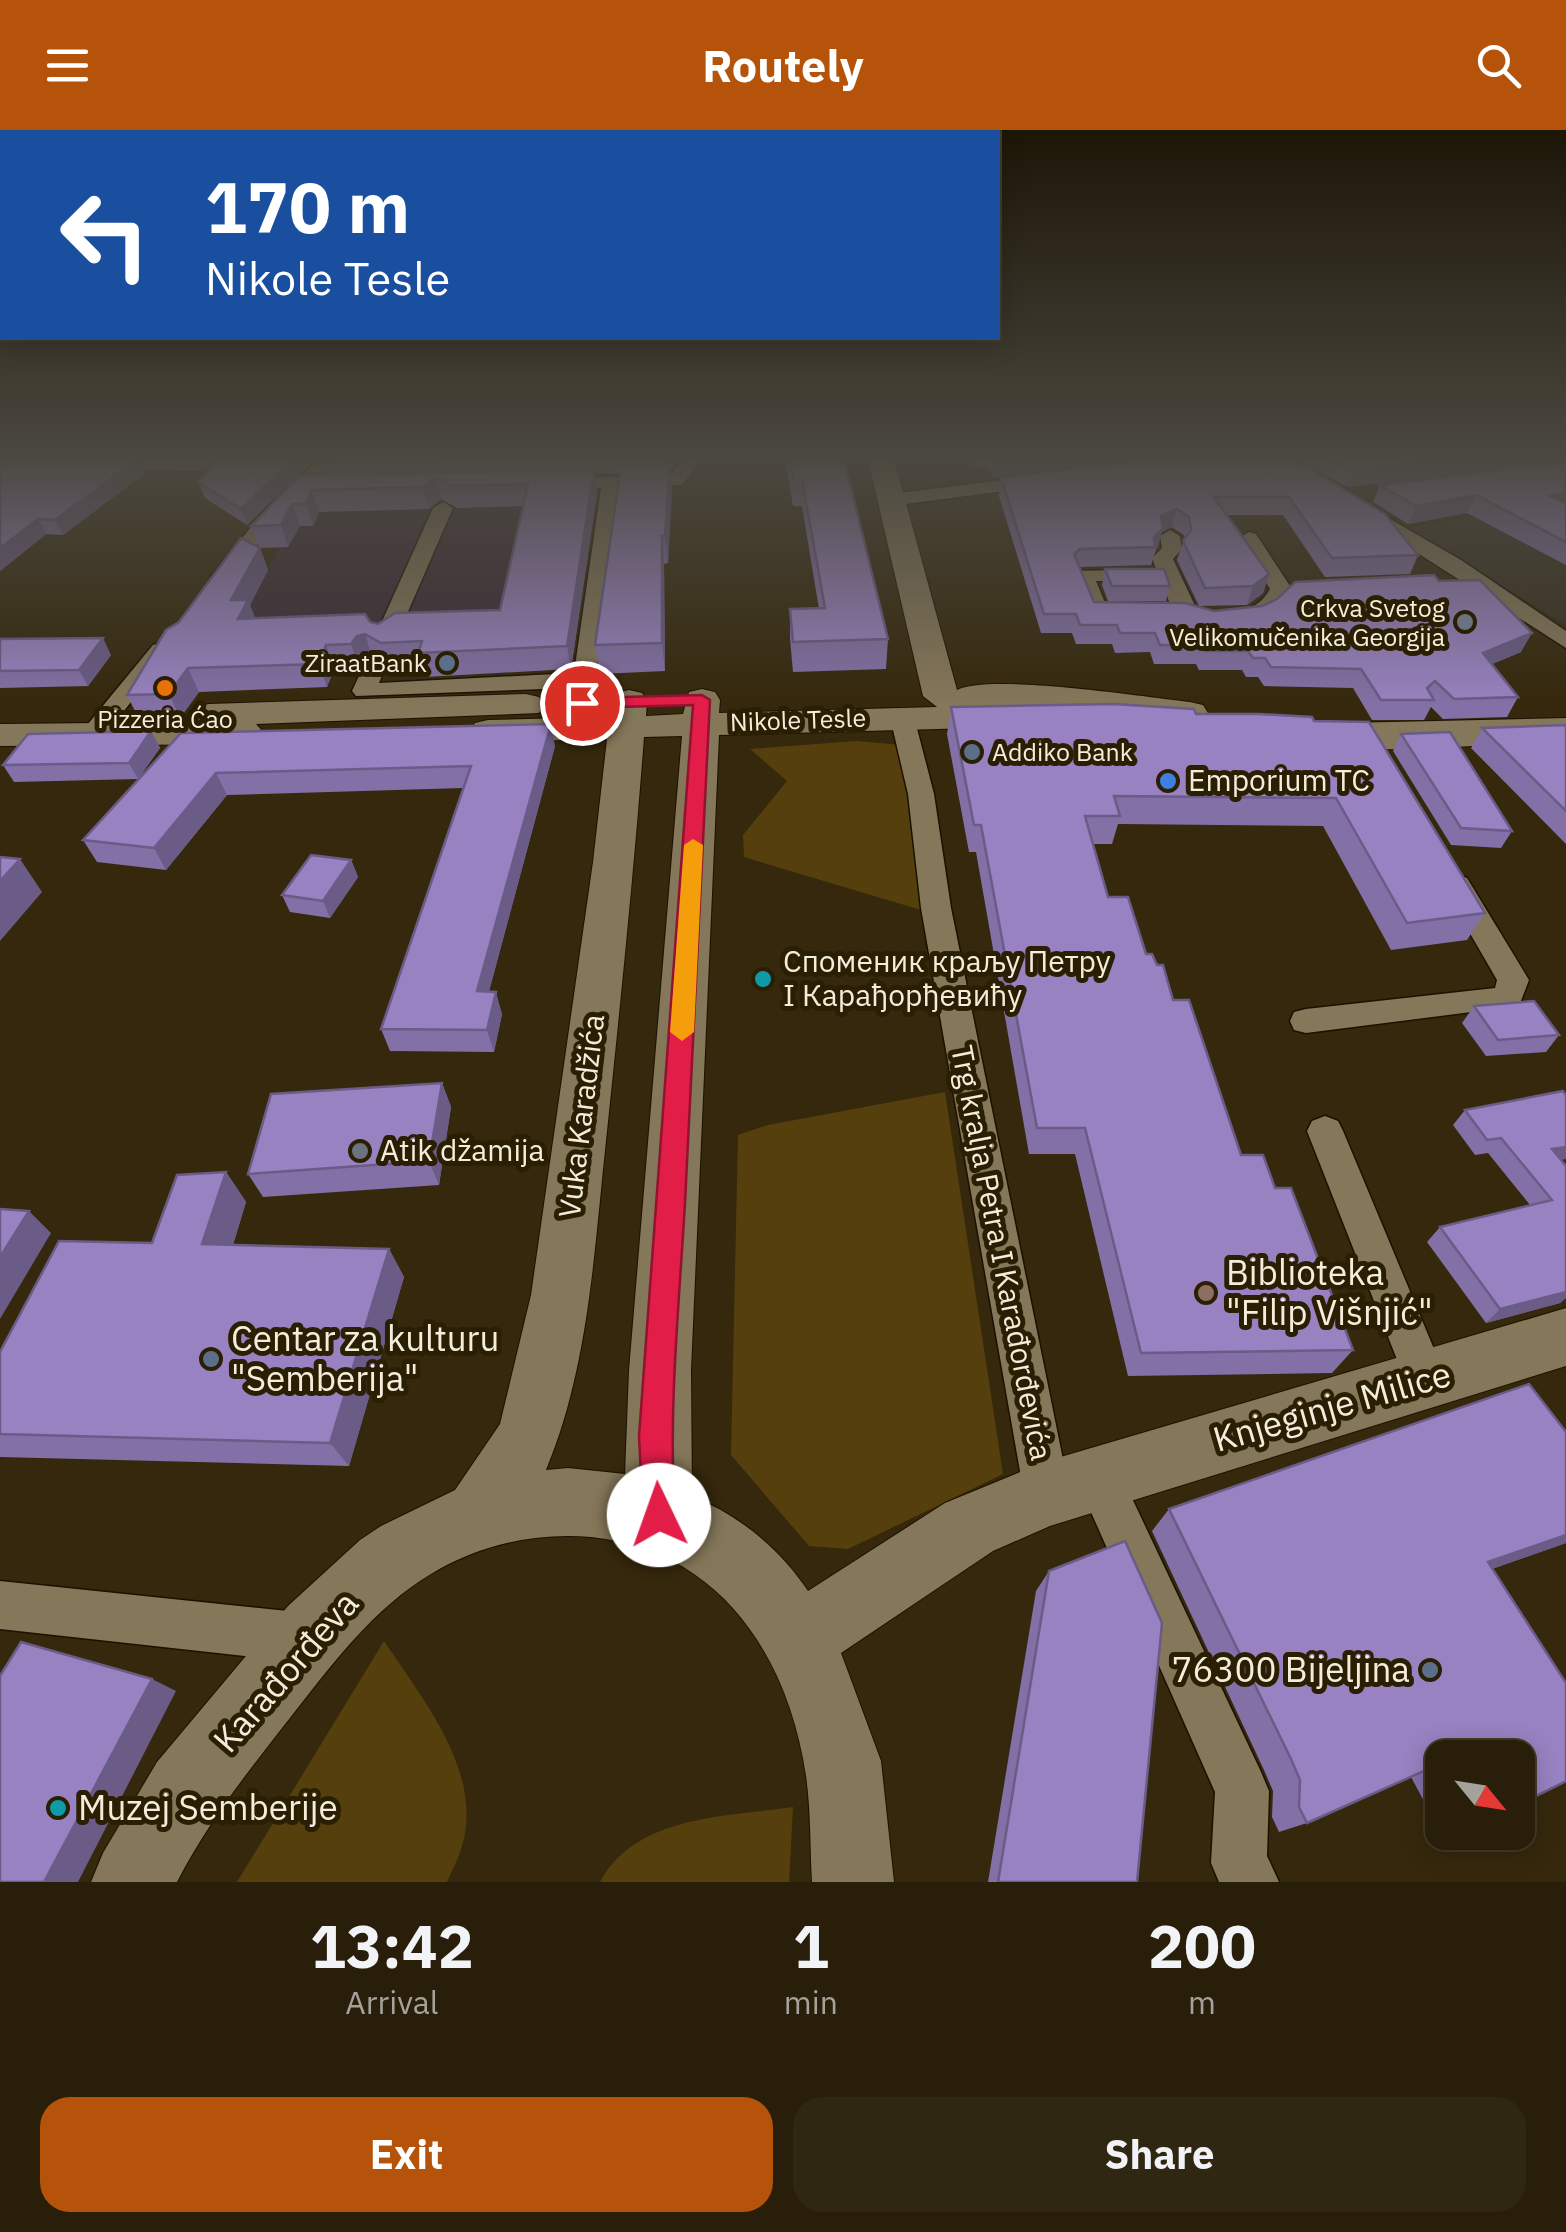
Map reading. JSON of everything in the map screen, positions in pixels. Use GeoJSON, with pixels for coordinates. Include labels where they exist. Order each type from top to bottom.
{"type":"FeatureCollection","features":[{"type":"Feature","properties":{"kind":"main road"},"geometry":{"type":"LineString","coordinates":[[913,541],[945,660],[938,706]]}},
{"type":"Feature","properties":{"kind":"main road"},"geometry":{"type":"LineString","coordinates":[[945,660],[1002,683],[1071,699],[1172,710],[1220,722],[938,706],[908,684],[945,660]]}},
{"type":"Feature","properties":{"kind":"main road"},"geometry":{"type":"LineString","coordinates":[[938,706],[1071,699]]}},
{"type":"Feature","properties":{"kind":"main road","name":"Nikole Tesle"},"geometry":{"type":"LineString","coordinates":[[0,718],[99,726],[467,732],[606,703]]}},
{"type":"Feature","properties":{"kind":"main road","name":"Nikole Tesle"},"geometry":{"type":"LineString","coordinates":[[0,735],[99,726],[606,703],[701,711],[938,706]]}},
{"type":"Feature","properties":{"kind":"main road","name":"Vuka Karadžića"},"geometry":{"type":"LineString","coordinates":[[512,1507],[523,1447],[537,1413],[553,1328],[610,901],[606,703]]}},
{"type":"Feature","properties":{"kind":"main road"},"geometry":{"type":"LineString","coordinates":[[659,1515],[654,1436],[701,711]]}},
{"type":"Feature","properties":{"kind":"main road"},"geometry":{"type":"LineString","coordinates":[[1286,730],[1366,736],[1566,729]]}},
{"type":"Feature","properties":{"kind":"main road","name":"Knjeginje Milice"},"geometry":{"type":"LineString","coordinates":[[798,1639],[970,1528],[1072,1485],[1566,1337]]}},
{"type":"Feature","properties":{"kind":"main road"},"geometry":{"type":"LineString","coordinates":[[512,1507],[605,1501],[659,1515],[705,1538],[748,1573],[798,1639],[842,1762],[852,1882]]}},
{"type":"Feature","properties":{"kind":"main road","name":"Karađorđeva"},"geometry":{"type":"LineString","coordinates":[[132,1882],[186,1788],[307,1638],[374,1572],[408,1548],[512,1507]]}},
{"type":"Feature","properties":{"kind":"street"},"geometry":{"type":"LineString","coordinates":[[212,587],[250,541]]}},
{"type":"Feature","properties":{"kind":"street"},"geometry":{"type":"LineString","coordinates":[[386,637],[429,541]]}},
{"type":"Feature","properties":{"kind":"street"},"geometry":{"type":"LineString","coordinates":[[373,668],[364,691],[606,703],[610,541]]}},
{"type":"Feature","properties":{"kind":"street"},"geometry":{"type":"LineString","coordinates":[[1168,611],[1169,575],[1162,558],[1172,550],[1171,541]]}},
{"type":"Feature","properties":{"kind":"street"},"geometry":{"type":"LineString","coordinates":[[1169,575],[1084,576],[1098,612],[1258,616],[1291,589],[1251,541]]}},
{"type":"Feature","properties":{"kind":"street"},"geometry":{"type":"LineString","coordinates":[[1414,541],[1566,641]]}},
{"type":"Feature","properties":{"kind":"street"},"geometry":{"type":"LineString","coordinates":[[1440,582],[1479,581]]}},
{"type":"Feature","properties":{"kind":"street"},"geometry":{"type":"LineString","coordinates":[[99,726],[177,630]]}},
{"type":"Feature","properties":{"kind":"street","name":"Trg kralja Petra I Karađorđevića"},"geometry":{"type":"LineString","coordinates":[[938,706],[921,794],[936,908],[1072,1485]]}},
{"type":"Feature","properties":{"kind":"street"},"geometry":{"type":"LineString","coordinates":[[1366,736],[1387,770]]}},
{"type":"Feature","properties":{"kind":"street"},"geometry":{"type":"LineString","coordinates":[[1306,1021],[1508,998],[1513,980],[1438,855]]}},
{"type":"Feature","properties":{"kind":"street"},"geometry":{"type":"LineString","coordinates":[[1325,1131],[1426,1380]]}},
{"type":"Feature","properties":{"kind":"street"},"geometry":{"type":"LineString","coordinates":[[1072,1485],[1242,1791],[1238,1864],[1250,1882]]}},
{"type":"Feature","properties":{"kind":"street"},"geometry":{"type":"LineString","coordinates":[[0,1605],[307,1638]]}},
{"type":"Feature","properties":{"kind":"shaded area"},"geometry":{"type":"Polygon","coordinates":[[[292,541],[531,541],[503,644],[459,636],[237,663],[243,599],[268,571],[280,547],[289,547],[292,541]]]}},
{"type":"Feature","properties":{"kind":"shaded area"},"geometry":{"type":"Polygon","coordinates":[[[1429,541],[1566,541],[1566,625],[1429,541]]]}},
{"type":"Feature","properties":{"kind":"shaded area"},"geometry":{"type":"Polygon","coordinates":[[[857,741],[901,745],[921,910],[744,857],[743,835],[787,781],[750,749],[857,741]]]}},
{"type":"Feature","properties":{"kind":"shaded area"},"geometry":{"type":"Polygon","coordinates":[[[945,1092],[1003,1474],[848,1549],[809,1546],[731,1455],[738,1135],[768,1125],[945,1092]]]}},
{"type":"Feature","properties":{"kind":"shaded area"},"geometry":{"type":"Polygon","coordinates":[[[384,1641],[431,1712],[457,1764],[467,1819],[462,1846],[447,1882],[237,1882],[384,1641]]]}},
{"type":"Feature","properties":{"kind":"shaded area"},"geometry":{"type":"Polygon","coordinates":[[[793,1807],[789,1882],[600,1882],[616,1860],[659,1831],[712,1817],[793,1807]]]}},
{"type":"Feature","properties":{"kind":"building"},"geometry":{"type":"Polygon","coordinates":[[[239,541],[260,548],[231,600],[248,600],[238,619],[365,614],[370,622],[378,624],[395,613],[500,610],[515,541],[583,541],[567,646],[418,653],[422,641],[381,643],[365,634],[357,636],[351,644],[326,645],[319,664],[188,668],[169,694],[127,695],[166,630],[179,622],[239,541]]]}},
{"type":"Feature","properties":{"kind":"building"},"geometry":{"type":"Polygon","coordinates":[[[610,541],[662,541],[662,643],[595,645],[610,541]]]}},
{"type":"Feature","properties":{"kind":"building"},"geometry":{"type":"Polygon","coordinates":[[[813,541],[864,541],[888,639],[793,642],[790,609],[825,608],[813,541]]]}},
{"type":"Feature","properties":{"kind":"building"},"geometry":{"type":"Polygon","coordinates":[[[1021,541],[1154,541],[1155,547],[1080,549],[1074,554],[1094,602],[1185,603],[1214,611],[1262,606],[1277,599],[1295,582],[1434,575],[1439,581],[1480,580],[1532,633],[1483,653],[1518,697],[1454,699],[1435,681],[1427,688],[1434,700],[1381,700],[1361,669],[1271,667],[1265,658],[1253,658],[1248,651],[1160,645],[1155,633],[1120,633],[1117,625],[1080,625],[1076,614],[1044,614],[1021,541]]]}},
{"type":"Feature","properties":{"kind":"building"},"geometry":{"type":"Polygon","coordinates":[[[1183,541],[1245,541],[1269,574],[1253,586],[1205,588],[1183,541]]]}},
{"type":"Feature","properties":{"kind":"building"},"geometry":{"type":"Polygon","coordinates":[[[1320,541],[1407,541],[1418,555],[1332,558],[1320,541]]]}},
{"type":"Feature","properties":{"kind":"building"},"geometry":{"type":"Polygon","coordinates":[[[1105,569],[1164,569],[1170,586],[1112,586],[1105,569]]]}},
{"type":"Feature","properties":{"kind":"building"},"geometry":{"type":"Polygon","coordinates":[[[103,638],[79,670],[0,671],[0,639],[103,638]]]}},
{"type":"Feature","properties":{"kind":"building"},"geometry":{"type":"Polygon","coordinates":[[[1113,704],[1194,709],[1196,714],[1369,722],[1485,913],[1407,923],[1336,798],[1114,796],[1120,816],[1085,816],[1108,897],[1128,897],[1146,954],[1152,954],[1157,965],[1163,965],[1173,1000],[1189,1000],[1241,1155],[1263,1155],[1275,1188],[1291,1188],[1353,1350],[1141,1353],[1085,1128],[1037,1128],[981,825],[974,825],[951,707],[1113,704]]]}},
{"type":"Feature","properties":{"kind":"building"},"geometry":{"type":"Polygon","coordinates":[[[551,724],[477,991],[496,992],[487,1030],[381,1029],[471,766],[216,773],[154,848],[83,840],[181,733],[551,724]]]}},
{"type":"Feature","properties":{"kind":"building"},"geometry":{"type":"Polygon","coordinates":[[[1566,725],[1566,811],[1482,728],[1566,725]]]}},
{"type":"Feature","properties":{"kind":"building"},"geometry":{"type":"Polygon","coordinates":[[[151,731],[129,763],[3,765],[28,734],[151,731]]]}},
{"type":"Feature","properties":{"kind":"building"},"geometry":{"type":"Polygon","coordinates":[[[1450,732],[1512,831],[1461,828],[1401,734],[1450,732]]]}},
{"type":"Feature","properties":{"kind":"building"},"geometry":{"type":"Polygon","coordinates":[[[311,855],[351,860],[323,901],[282,895],[311,855]]]}},
{"type":"Feature","properties":{"kind":"building"},"geometry":{"type":"Polygon","coordinates":[[[0,857],[20,859],[0,881],[0,857]]]}},
{"type":"Feature","properties":{"kind":"building"},"geometry":{"type":"Polygon","coordinates":[[[1534,1001],[1559,1035],[1498,1040],[1474,1006],[1534,1001]]]}},
{"type":"Feature","properties":{"kind":"building","name":"Atik džamija"},"geometry":{"type":"Polygon","coordinates":[[[442,1083],[429,1161],[248,1174],[271,1094],[442,1083]]]}},
{"type":"Feature","properties":{"kind":"building"},"geometry":{"type":"Polygon","coordinates":[[[1563,1091],[1566,1147],[1552,1149],[1566,1166],[1566,1292],[1500,1309],[1440,1227],[1552,1200],[1501,1138],[1487,1140],[1465,1110],[1563,1091]]]}},
{"type":"Feature","properties":{"kind":"building","name":"Centar za kulturu \"Semberija\""},"geometry":{"type":"Polygon","coordinates":[[[226,1172],[202,1244],[389,1249],[330,1443],[0,1434],[0,1352],[59,1241],[152,1243],[177,1175],[226,1172]]]}},
{"type":"Feature","properties":{"kind":"building"},"geometry":{"type":"Polygon","coordinates":[[[0,1209],[29,1211],[0,1257],[0,1209]]]}},
{"type":"Feature","properties":{"kind":"building"},"geometry":{"type":"Polygon","coordinates":[[[1529,1384],[1566,1432],[1566,1535],[1488,1562],[1566,1683],[1566,1781],[1535,1796],[1535,1740],[1425,1740],[1425,1771],[1307,1823],[1299,1807],[1300,1780],[1291,1759],[1169,1509],[1529,1384]]]}},
{"type":"Feature","properties":{"kind":"building"},"geometry":{"type":"Polygon","coordinates":[[[1125,1541],[1162,1623],[1137,1882],[998,1882],[1049,1571],[1125,1541]]]}},
{"type":"Feature","properties":{"kind":"building","name":"Muzej Semberije"},"geometry":{"type":"Polygon","coordinates":[[[21,1642],[152,1679],[44,1882],[0,1882],[0,1676],[21,1642]]]}},
{"type":"Feature","properties":{"kind":"slow traffic"},"geometry":{"type":"LineString","coordinates":[[682,1032],[693,845]]}},
{"type":"Feature","properties":{"kind":"place","name":"Crkva Svetog Velikomučenika Georgija"},"geometry":{"type":"Point","coordinates":[1465,622]}},
{"type":"Feature","properties":{"kind":"place","name":"ZiraatBank"},"geometry":{"type":"Point","coordinates":[447,663]}},
{"type":"Feature","properties":{"kind":"place","name":"Pizzeria Ćao"},"geometry":{"type":"Point","coordinates":[165,688]}},
{"type":"Feature","properties":{"kind":"place","name":"Addiko Bank"},"geometry":{"type":"Point","coordinates":[972,752]}},
{"type":"Feature","properties":{"kind":"place","name":"Emporium TC"},"geometry":{"type":"Point","coordinates":[1168,781]}},
{"type":"Feature","properties":{"kind":"place","name":"Споменик краљу Петру I Карађорђевићу"},"geometry":{"type":"Point","coordinates":[763,979]}},
{"type":"Feature","properties":{"kind":"place","name":"Atik džamija"},"geometry":{"type":"Point","coordinates":[360,1151]}},
{"type":"Feature","properties":{"kind":"place","name":"Biblioteka \"Filip Višnjić\""},"geometry":{"type":"Point","coordinates":[1206,1293]}},
{"type":"Feature","properties":{"kind":"place","name":"Centar za kulturu \"Semberija\""},"geometry":{"type":"Point","coordinates":[211,1359]}},
{"type":"Feature","properties":{"kind":"place","name":"76300 Bijeljina"},"geometry":{"type":"Point","coordinates":[1430,1670]}},
{"type":"Feature","properties":{"kind":"place","name":"Muzej Semberije"},"geometry":{"type":"Point","coordinates":[58,1808]}},
{"type":"Feature","properties":{"kind":"route"},"geometry":{"type":"LineString","coordinates":[[582,703],[702,700],[654,1436],[659,1515]]}}]}
